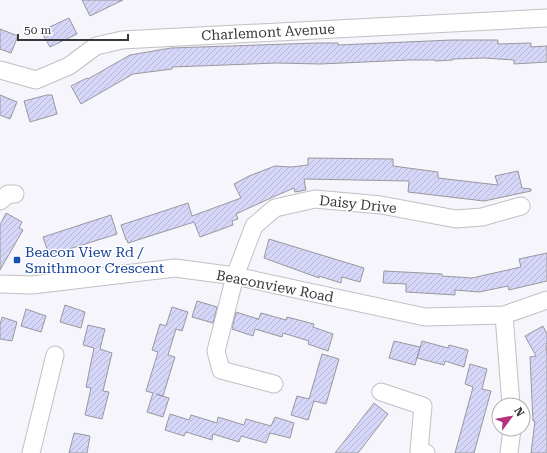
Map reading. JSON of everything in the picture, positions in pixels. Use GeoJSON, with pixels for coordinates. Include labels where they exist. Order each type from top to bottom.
{"type":"FeatureCollection","features":[{"type":"Feature","properties":{"kind":"street","name":"Charlemont Avenue"},"geometry":{"type":"LineString","coordinates":[[0,70],[36,80],[69,66],[96,46],[122,40],[547,18]]}},
{"type":"Feature","properties":{"kind":"street","name":"Daisy Drive"},"geometry":{"type":"LineString","coordinates":[[274,384],[222,370],[216,351],[234,276],[254,226],[275,208],[315,199],[381,204],[456,219],[482,217],[521,206]]}},
{"type":"Feature","properties":{"kind":"street","name":"Beaconview Road"},"geometry":{"type":"LineString","coordinates":[[0,284],[32,285],[175,268],[234,276],[424,317],[504,315],[547,300]]}},
{"type":"Feature","properties":{"kind":"street"},"geometry":{"type":"LineString","coordinates":[[504,315],[510,397]]}},
{"type":"Feature","properties":{"kind":"street"},"geometry":{"type":"LineString","coordinates":[[31,453],[54,355]]}},
{"type":"Feature","properties":{"kind":"street"},"geometry":{"type":"LineString","coordinates":[[381,392],[424,406],[423,452]]}},
{"type":"Feature","properties":{"kind":"street"},"geometry":{"type":"LineString","coordinates":[[509,453],[511,437]]}},
{"type":"Feature","properties":{"kind":"building"},"geometry":{"type":"Polygon","coordinates":[[[82,0],[123,0],[90,16],[82,0]]]}},
{"type":"Feature","properties":{"kind":"building"},"geometry":{"type":"Polygon","coordinates":[[[69,18],[77,34],[50,47],[41,31],[69,18]]]}},
{"type":"Feature","properties":{"kind":"building"},"geometry":{"type":"Polygon","coordinates":[[[0,29],[18,36],[11,53],[0,49],[0,29]]]}},
{"type":"Feature","properties":{"kind":"building"},"geometry":{"type":"Polygon","coordinates":[[[452,40],[498,40],[498,44],[531,43],[531,47],[547,46],[547,62],[514,64],[514,60],[484,58],[435,61],[409,60],[320,64],[277,63],[172,67],[172,69],[133,74],[81,104],[71,86],[87,78],[88,79],[130,55],[171,48],[317,43],[338,43],[338,45],[452,40]]]}},
{"type":"Feature","properties":{"kind":"building"},"geometry":{"type":"Polygon","coordinates":[[[0,95],[17,102],[10,119],[0,115],[0,95]]]}},
{"type":"Feature","properties":{"kind":"building"},"geometry":{"type":"Polygon","coordinates":[[[52,95],[57,114],[30,122],[24,101],[52,95]]]}},
{"type":"Feature","properties":{"kind":"building"},"geometry":{"type":"Polygon","coordinates":[[[308,158],[393,159],[393,166],[438,172],[438,178],[498,185],[495,176],[518,171],[522,188],[531,189],[531,191],[484,201],[408,192],[409,181],[304,179],[306,190],[295,192],[294,188],[273,197],[236,214],[238,219],[232,221],[233,225],[200,237],[194,222],[128,243],[126,240],[121,225],[188,203],[192,216],[241,198],[234,184],[249,176],[275,166],[291,167],[308,165],[308,158]]]}},
{"type":"Feature","properties":{"kind":"building"},"geometry":{"type":"Polygon","coordinates":[[[6,213],[22,222],[19,228],[23,230],[0,270],[0,225],[6,213]]]}},
{"type":"Feature","properties":{"kind":"building"},"geometry":{"type":"Polygon","coordinates":[[[111,215],[117,234],[50,255],[48,252],[43,237],[111,215]]]}},
{"type":"Feature","properties":{"kind":"building"},"geometry":{"type":"Polygon","coordinates":[[[269,239],[364,268],[360,282],[342,277],[341,283],[319,276],[319,278],[264,258],[269,239]]]}},
{"type":"Feature","properties":{"kind":"building"},"geometry":{"type":"Polygon","coordinates":[[[547,253],[547,281],[509,290],[508,286],[479,292],[455,290],[455,295],[406,292],[406,284],[383,283],[384,271],[442,274],[442,276],[472,278],[521,267],[519,259],[547,253]]]}},
{"type":"Feature","properties":{"kind":"building"},"geometry":{"type":"Polygon","coordinates":[[[197,301],[217,307],[213,323],[192,317],[197,301]]]}},
{"type":"Feature","properties":{"kind":"building"},"geometry":{"type":"Polygon","coordinates":[[[65,305],[85,312],[81,328],[60,322],[65,305]]]}},
{"type":"Feature","properties":{"kind":"building"},"geometry":{"type":"Polygon","coordinates":[[[172,307],[188,312],[182,331],[176,329],[168,355],[175,357],[163,396],[156,394],[169,398],[163,417],[147,412],[153,393],[146,391],[158,352],[152,350],[160,324],[166,326],[172,307]]]}},
{"type":"Feature","properties":{"kind":"building"},"geometry":{"type":"Polygon","coordinates":[[[26,309],[46,316],[41,332],[21,326],[26,309]]]}},
{"type":"Feature","properties":{"kind":"building"},"geometry":{"type":"Polygon","coordinates":[[[236,312],[258,320],[261,313],[286,320],[287,317],[314,324],[313,327],[333,334],[328,351],[308,344],[309,341],[283,333],[282,337],[255,329],[253,336],[232,329],[236,312]]]}},
{"type":"Feature","properties":{"kind":"building"},"geometry":{"type":"Polygon","coordinates":[[[2,317],[17,322],[12,341],[0,339],[0,325],[2,317]]]}},
{"type":"Feature","properties":{"kind":"building"},"geometry":{"type":"Polygon","coordinates":[[[88,325],[105,329],[100,349],[112,353],[103,391],[109,392],[102,419],[85,415],[91,388],[86,387],[94,348],[83,345],[88,325]]]}},
{"type":"Feature","properties":{"kind":"building"},"geometry":{"type":"Polygon","coordinates":[[[543,326],[547,334],[547,453],[531,453],[535,421],[533,421],[530,357],[536,356],[525,336],[543,326]]]}},
{"type":"Feature","properties":{"kind":"building"},"geometry":{"type":"Polygon","coordinates":[[[394,341],[420,347],[415,365],[389,358],[394,341]]]}},
{"type":"Feature","properties":{"kind":"building"},"geometry":{"type":"Polygon","coordinates":[[[422,341],[448,348],[449,345],[468,350],[464,367],[445,361],[444,365],[417,358],[422,341]]]}},
{"type":"Feature","properties":{"kind":"building"},"geometry":{"type":"Polygon","coordinates":[[[322,354],[339,359],[326,404],[314,401],[308,420],[291,415],[297,396],[309,399],[322,354]]]}},
{"type":"Feature","properties":{"kind":"building"},"geometry":{"type":"Polygon","coordinates":[[[470,364],[487,369],[482,389],[491,391],[474,453],[455,453],[473,387],[465,384],[470,364]]]}},
{"type":"Feature","properties":{"kind":"building"},"geometry":{"type":"Polygon","coordinates":[[[374,403],[388,414],[358,453],[335,453],[374,403]]]}},
{"type":"Feature","properties":{"kind":"building"},"geometry":{"type":"Polygon","coordinates":[[[170,414],[189,420],[191,415],[217,423],[218,417],[244,425],[246,419],[271,426],[275,417],[294,423],[290,438],[270,433],[266,443],[241,436],[239,442],[213,434],[212,440],[186,432],[184,436],[165,430],[170,414]]]}},
{"type":"Feature","properties":{"kind":"building"},"geometry":{"type":"Polygon","coordinates":[[[74,433],[90,436],[87,453],[69,453],[74,433]]]}},
{"type":"Feature","properties":{"kind":"place","name":"Beacon View Rd / Smithmoor Crescent"},"geometry":{"type":"Point","coordinates":[17,260]}}]}
